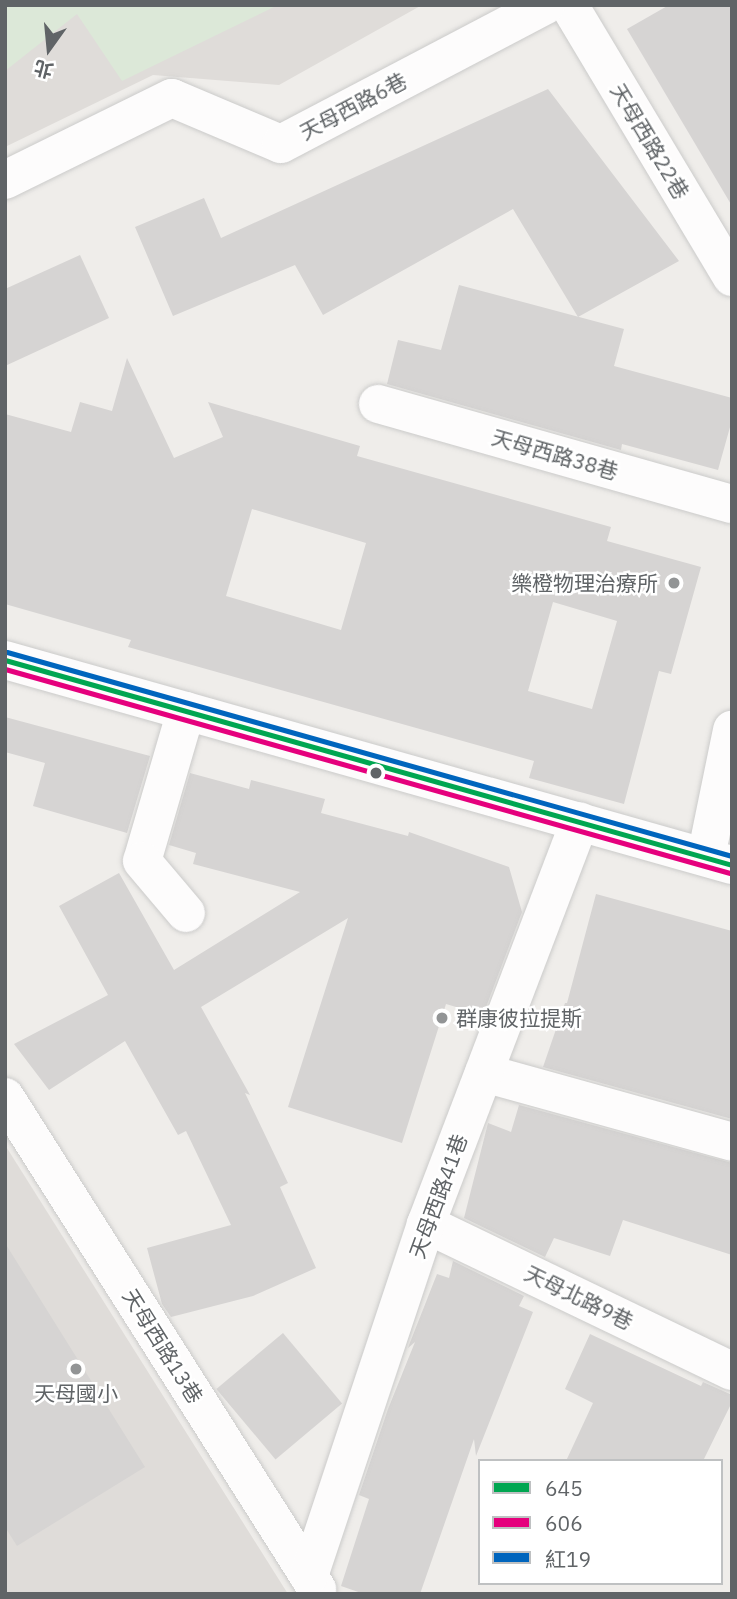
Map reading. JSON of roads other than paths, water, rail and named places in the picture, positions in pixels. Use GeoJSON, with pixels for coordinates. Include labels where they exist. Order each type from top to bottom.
{"type":"FeatureCollection","features":[{"type":"Feature","properties":{"kind":"street","name":"天母西路6巷"},"geometry":{"type":"LineString","coordinates":[[5,180],[172,97],[281,144],[546,5]]}},
{"type":"Feature","properties":{"kind":"street","name":"天母西路22巷"},"geometry":{"type":"LineString","coordinates":[[569,5],[732,277]]}},
{"type":"Feature","properties":{"kind":"street","name":"天母西路38巷"},"geometry":{"type":"LineString","coordinates":[[378,404],[732,504]]}},
{"type":"Feature","properties":{"kind":"street"},"geometry":{"type":"LineString","coordinates":[[5,660],[719,861],[732,730]]}},
{"type":"Feature","properties":{"kind":"street"},"geometry":{"type":"LineString","coordinates":[[186,711],[142,861],[186,913]]}},
{"type":"Feature","properties":{"kind":"street","name":"天母西路41巷"},"geometry":{"type":"LineString","coordinates":[[315,1585],[426,1224],[580,821]]}},
{"type":"Feature","properties":{"kind":"street"},"geometry":{"type":"LineString","coordinates":[[484,1073],[732,1142]]}},
{"type":"Feature","properties":{"kind":"street","name":"天母西路13巷"},"geometry":{"type":"LineString","coordinates":[[5,1097],[315,1585]]}},
{"type":"Feature","properties":{"kind":"street","name":"天母北路9巷"},"geometry":{"type":"LineString","coordinates":[[426,1224],[732,1371]]}},
{"type":"Feature","properties":{"kind":"place","name":"樂橙物理治療所"},"geometry":{"type":"Point","coordinates":[674,583]}},
{"type":"Feature","properties":{"kind":"place","name":"群康彼拉提斯"},"geometry":{"type":"Point","coordinates":[442,1018]}},
{"type":"Feature","properties":{"kind":"place","name":"天母國小"},"geometry":{"type":"Point","coordinates":[76,1369]}}]}
